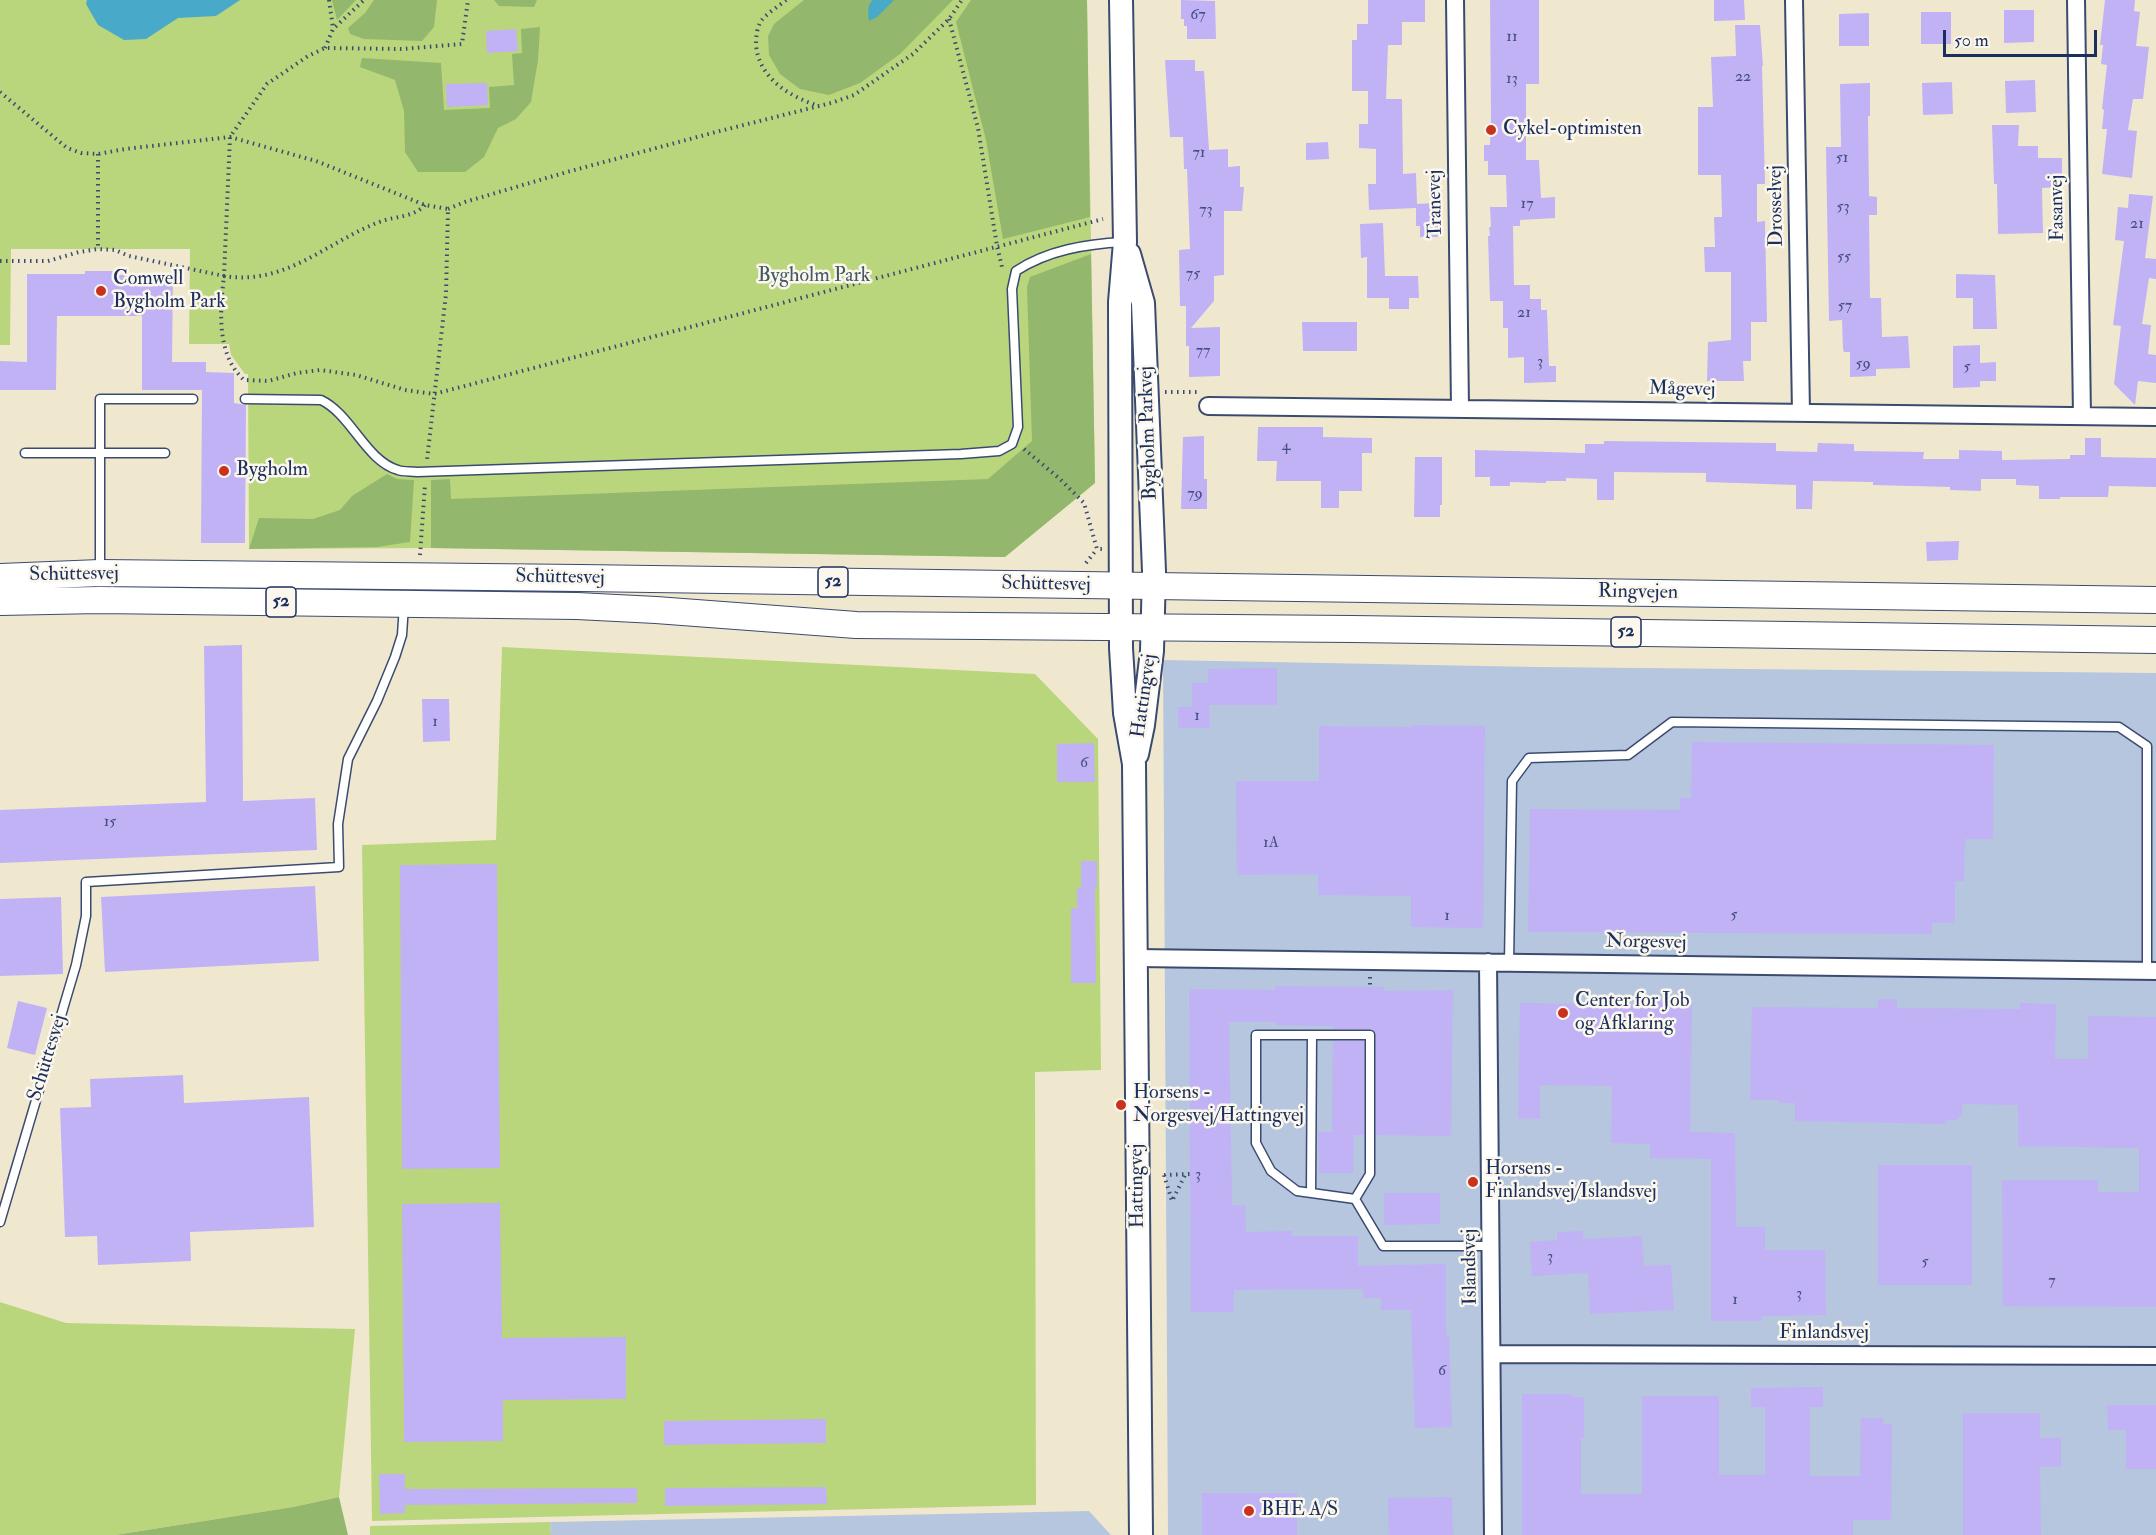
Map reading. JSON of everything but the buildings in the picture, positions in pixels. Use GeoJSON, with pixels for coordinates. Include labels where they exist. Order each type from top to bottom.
{"type":"FeatureCollection","features":[{"type":"Feature","properties":{"kind":"main road","name":"Schüttesvej"},"geometry":{"type":"LineString","coordinates":[[0,577],[100,573],[1121,585]]}},
{"type":"Feature","properties":{"kind":"main road","name":"Ringvejen"},"geometry":{"type":"LineString","coordinates":[[1121,585],[2156,600]]}},
{"type":"Feature","properties":{"kind":"main road","name":"Schüttesvej"},"geometry":{"type":"LineString","coordinates":[[0,602],[99,600],[588,607],[856,625],[1152,628]]}},
{"type":"Feature","properties":{"kind":"main road","name":"Ringvejen"},"geometry":{"type":"LineString","coordinates":[[1152,628],[1748,633],[2156,640]]}},
{"type":"Feature","properties":{"kind":"street","name":"Bygholm Parkvej"},"geometry":{"type":"LineString","coordinates":[[1121,0],[1125,215],[1120,302],[1121,628]]}},
{"type":"Feature","properties":{"kind":"street","name":"Tranevej"},"geometry":{"type":"LineString","coordinates":[[1455,0],[1460,408]]}},
{"type":"Feature","properties":{"kind":"street","name":"Drosselvej"},"geometry":{"type":"LineString","coordinates":[[1794,0],[1801,412]]}},
{"type":"Feature","properties":{"kind":"street","name":"Fasanvej"},"geometry":{"type":"LineString","coordinates":[[2076,0],[2082,416]]}},
{"type":"Feature","properties":{"kind":"street","name":"Bygholm Parkvej"},"geometry":{"type":"LineString","coordinates":[[1125,242],[1143,303],[1154,585],[1152,628]]}},
{"type":"Feature","properties":{"kind":"street","name":"Mågevej"},"geometry":{"type":"LineString","coordinates":[[1208,406],[2156,417]]}},
{"type":"Feature","properties":{"kind":"street","name":"Hattingvej"},"geometry":{"type":"LineString","coordinates":[[1121,628],[1125,713],[1134,764],[1141,1535]]}},
{"type":"Feature","properties":{"kind":"street","name":"Hattingvej"},"geometry":{"type":"LineString","coordinates":[[1134,764],[1143,725],[1152,651],[1152,628]]}},
{"type":"Feature","properties":{"kind":"street","name":"Norgesvej"},"geometry":{"type":"LineString","coordinates":[[1136,958],[2151,971]]}},
{"type":"Feature","properties":{"kind":"street","name":"Islandsvej"},"geometry":{"type":"LineString","coordinates":[[1488,962],[1493,1535]]}},
{"type":"Feature","properties":{"kind":"street","name":"Finlandsvej"},"geometry":{"type":"LineString","coordinates":[[1493,1354],[2156,1356]]}},
{"type":"Feature","properties":{"kind":"lane"},"geometry":{"type":"LineString","coordinates":[[245,399],[327,402],[380,460],[397,470],[426,472],[999,451],[1012,444],[1018,427],[1012,289],[1016,271],[1032,261],[1087,244],[1125,242]]}},
{"type":"Feature","properties":{"kind":"lane"},"geometry":{"type":"LineString","coordinates":[[100,573],[100,399],[193,399]]}},
{"type":"Feature","properties":{"kind":"lane"},"geometry":{"type":"LineString","coordinates":[[25,453],[165,453]]}},
{"type":"Feature","properties":{"kind":"lane","name":"Schüttesvej"},"geometry":{"type":"LineString","coordinates":[[0,1222],[76,964],[86,916],[86,882],[339,867],[338,824],[348,759],[395,657],[402,636],[404,603]]}},
{"type":"Feature","properties":{"kind":"lane"},"geometry":{"type":"LineString","coordinates":[[1509,963],[1512,781],[1529,758],[1628,755],[1672,722],[2048,726],[2119,727],[2147,746],[2151,971]]}},
{"type":"Feature","properties":{"kind":"lane"},"geometry":{"type":"LineString","coordinates":[[1256,1035],[1370,1035],[1370,1174],[1355,1199],[1297,1191],[1271,1171],[1256,1143],[1256,1035]]}},
{"type":"Feature","properties":{"kind":"lane"},"geometry":{"type":"LineString","coordinates":[[1311,1193],[1312,1035]]}},
{"type":"Feature","properties":{"kind":"lane"},"geometry":{"type":"LineString","coordinates":[[1355,1199],[1383,1246],[1491,1246]]}},
{"type":"Feature","properties":{"kind":"path"},"geometry":{"type":"LineString","coordinates":[[329,0],[333,29]]}},
{"type":"Feature","properties":{"kind":"path"},"geometry":{"type":"LineString","coordinates":[[325,48],[333,29],[364,0]]}},
{"type":"Feature","properties":{"kind":"path"},"geometry":{"type":"LineString","coordinates":[[468,0],[462,44],[402,49],[325,48],[308,56],[267,84],[230,137],[224,276],[220,304],[225,350],[244,380],[268,381],[297,373],[321,370],[356,375],[405,390],[434,394],[1090,221],[1125,215]]}},
{"type":"Feature","properties":{"kind":"path"},"geometry":{"type":"LineString","coordinates":[[786,0],[762,20],[756,35],[757,52],[763,68],[773,81],[798,100],[819,106]]}},
{"type":"Feature","properties":{"kind":"path"},"geometry":{"type":"LineString","coordinates":[[0,92],[67,148],[81,153],[98,154],[230,137],[316,162],[425,205],[448,209],[567,172],[854,95],[913,54],[948,19],[962,0]]}},
{"type":"Feature","properties":{"kind":"path"},"geometry":{"type":"LineString","coordinates":[[948,19],[978,128],[997,246]]}},
{"type":"Feature","properties":{"kind":"path"},"geometry":{"type":"LineString","coordinates":[[98,154],[98,249]]}},
{"type":"Feature","properties":{"kind":"path"},"geometry":{"type":"LineString","coordinates":[[0,261],[48,261],[79,252],[98,249],[115,250],[129,256],[224,276],[240,279],[258,278],[290,268],[382,221],[418,212],[425,205]]}},
{"type":"Feature","properties":{"kind":"path"},"geometry":{"type":"LineString","coordinates":[[422,577],[420,559],[426,472],[446,294],[448,209]]}},
{"type":"Feature","properties":{"kind":"path"},"geometry":{"type":"LineString","coordinates":[[1147,392],[1199,393],[1208,406]]}},
{"type":"Feature","properties":{"kind":"path"},"geometry":{"type":"LineString","coordinates":[[1012,444],[1023,448],[1060,478],[1084,503],[1097,549],[1122,550]]}},
{"type":"Feature","properties":{"kind":"path"},"geometry":{"type":"LineString","coordinates":[[1164,1175],[1187,1175],[1176,1192],[1172,1201],[1164,1175]]}},
{"type":"Feature","properties":{"kind":"shaded area"},"geometry":{"type":"Polygon","coordinates":[[[1163,660],[1537,667],[2156,673],[2156,1535],[1168,1535],[1163,660]]]}},
{"type":"Feature","properties":{"kind":"shaded area"},"geometry":{"type":"Polygon","coordinates":[[[1089,1511],[1111,1535],[551,1535],[550,1522],[1089,1511]]]}},
{"type":"Feature","properties":{"kind":"green space","name":"Bygholm Park"},"geometry":{"type":"Polygon","coordinates":[[[0,0],[1087,0],[1095,483],[1005,557],[431,548],[249,549],[248,374],[245,374],[231,355],[229,344],[189,344],[190,249],[11,249],[10,345],[0,345],[0,0]]]}},
{"type":"Feature","properties":{"kind":"green space"},"geometry":{"type":"Polygon","coordinates":[[[332,0],[356,0],[337,20],[332,0]]]}},
{"type":"Feature","properties":{"kind":"green space"},"geometry":{"type":"Polygon","coordinates":[[[374,0],[437,0],[434,27],[422,41],[364,39],[350,34],[348,28],[365,13],[374,0]]]}},
{"type":"Feature","properties":{"kind":"green space"},"geometry":{"type":"Polygon","coordinates":[[[494,0],[537,0],[534,7],[499,6],[494,0]]]}},
{"type":"Feature","properties":{"kind":"green space"},"geometry":{"type":"Polygon","coordinates":[[[804,0],[953,0],[900,54],[860,83],[829,95],[800,89],[780,74],[769,55],[768,36],[774,24],[804,0]]]}},
{"type":"Feature","properties":{"kind":"green space"},"geometry":{"type":"Polygon","coordinates":[[[971,0],[1087,0],[1090,217],[1003,239],[986,140],[956,22],[971,0]]]}},
{"type":"Feature","properties":{"kind":"green space"},"geometry":{"type":"Polygon","coordinates":[[[540,27],[538,60],[531,102],[516,119],[498,128],[484,157],[465,172],[418,172],[405,152],[404,111],[395,80],[360,67],[362,58],[441,63],[444,110],[490,108],[489,87],[514,85],[512,54],[522,53],[521,29],[540,27]]]}},
{"type":"Feature","properties":{"kind":"green space"},"geometry":{"type":"Polygon","coordinates":[[[1091,254],[1095,483],[1005,557],[431,548],[431,480],[450,479],[451,499],[988,479],[1032,441],[1027,287],[1030,277],[1091,254]]]}},
{"type":"Feature","properties":{"kind":"green space"},"geometry":{"type":"Polygon","coordinates":[[[387,474],[397,479],[414,480],[410,542],[377,547],[249,549],[259,518],[313,519],[340,510],[352,496],[387,474]]]}},
{"type":"Feature","properties":{"kind":"green space"},"geometry":{"type":"Polygon","coordinates":[[[502,647],[1035,674],[1098,739],[1101,1070],[1035,1072],[1036,1505],[372,1521],[362,845],[496,840],[502,647]]]}},
{"type":"Feature","properties":{"kind":"green space"},"geometry":{"type":"Polygon","coordinates":[[[0,1302],[66,1323],[355,1329],[339,1497],[293,1507],[115,1535],[0,1535],[0,1302]]]}},
{"type":"Feature","properties":{"kind":"green space"},"geometry":{"type":"Polygon","coordinates":[[[339,1497],[348,1535],[115,1535],[293,1507],[339,1497]]]}},
{"type":"Feature","properties":{"kind":"green space"},"geometry":{"type":"Polygon","coordinates":[[[550,1522],[551,1535],[370,1535],[370,1526],[550,1522]]]}},
{"type":"Feature","properties":{"kind":"water"},"geometry":{"type":"Polygon","coordinates":[[[87,0],[240,0],[216,16],[178,18],[146,39],[124,40],[98,25],[86,4],[87,0]]]}},
{"type":"Feature","properties":{"kind":"water"},"geometry":{"type":"Polygon","coordinates":[[[873,0],[894,0],[877,17],[869,21],[868,12],[873,0]]]}},
{"type":"Feature","properties":{"kind":"place","name":"Cykel-optimisten"},"geometry":{"type":"Point","coordinates":[1491,130]}},
{"type":"Feature","properties":{"kind":"place","name":"Comwell Bygholm Park"},"geometry":{"type":"Point","coordinates":[101,291]}},
{"type":"Feature","properties":{"kind":"place","name":"Bygholm"},"geometry":{"type":"Point","coordinates":[224,471]}},
{"type":"Feature","properties":{"kind":"place","name":"Center for Job og Afklaring"},"geometry":{"type":"Point","coordinates":[1563,1013]}},
{"type":"Feature","properties":{"kind":"place","name":"Horsens - Norgesvej/Hattingvej"},"geometry":{"type":"Point","coordinates":[1121,1105]}},
{"type":"Feature","properties":{"kind":"place","name":"Horsens - Finlandsvej/Islandsvej"},"geometry":{"type":"Point","coordinates":[1473,1182]}},
{"type":"Feature","properties":{"kind":"place","name":"BHE A/S"},"geometry":{"type":"Point","coordinates":[1249,1511]}}]}
